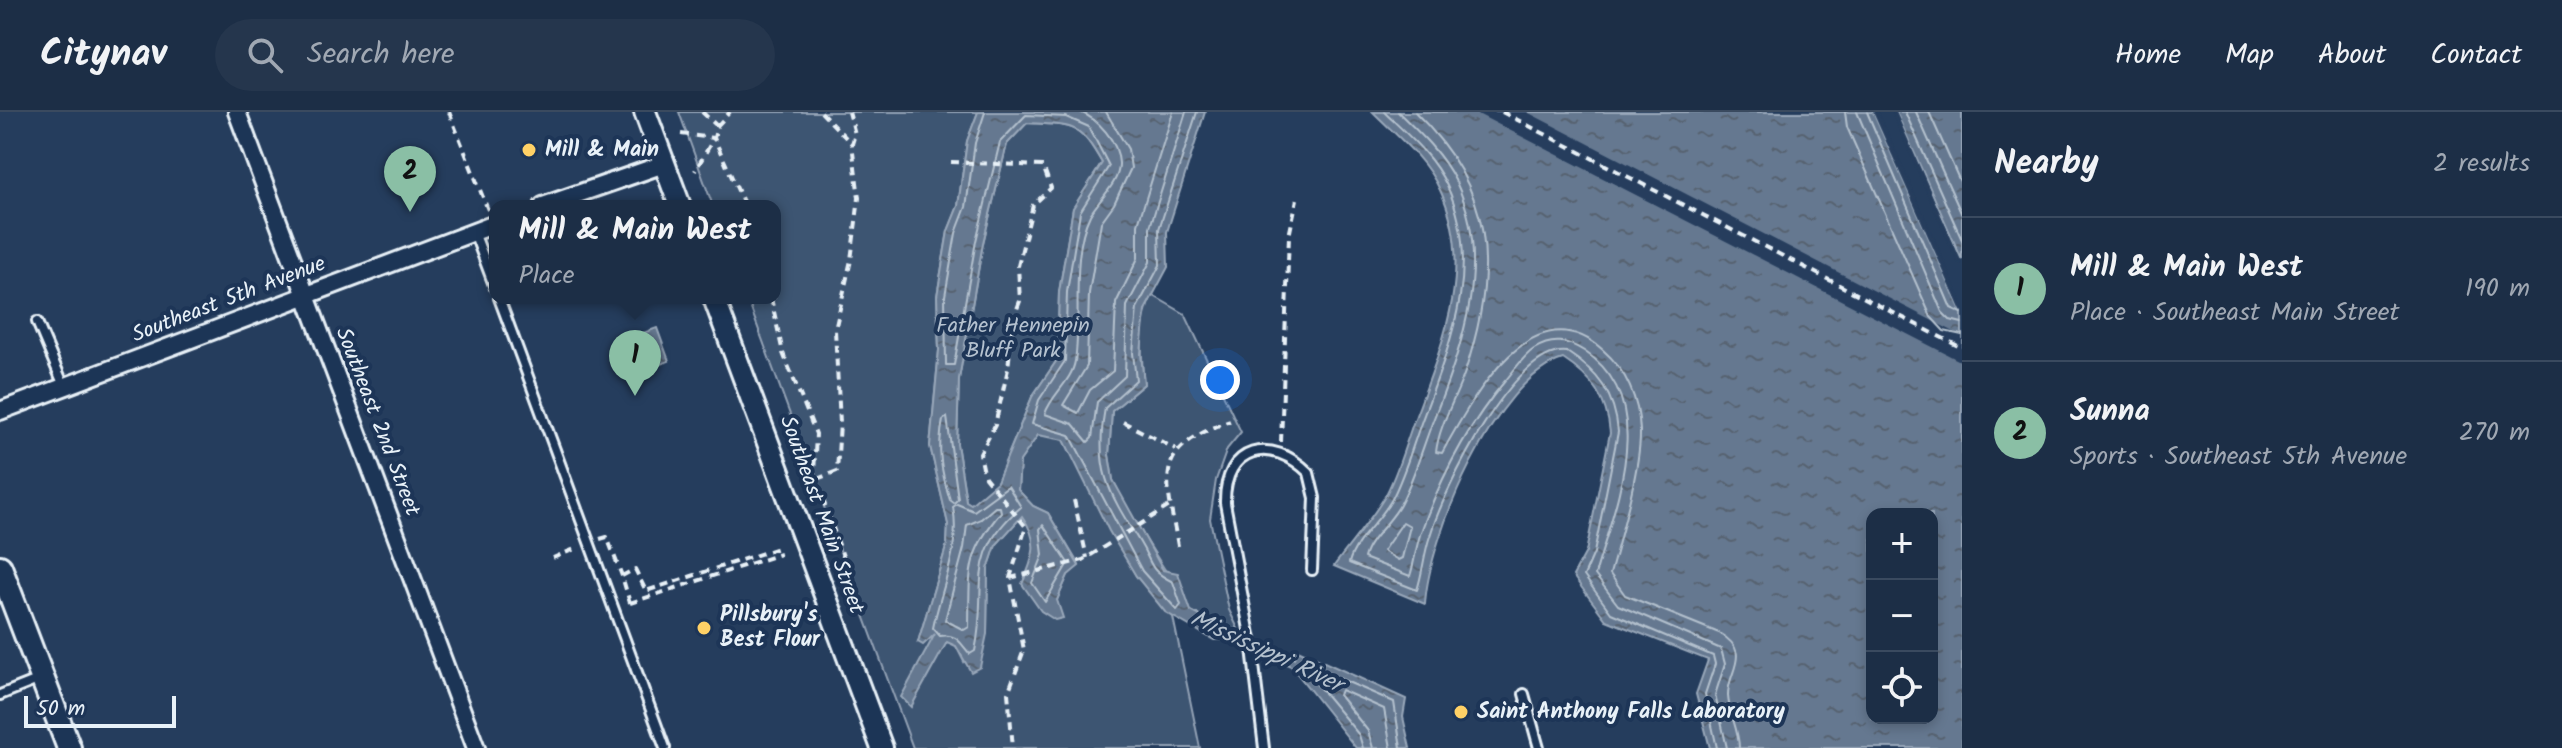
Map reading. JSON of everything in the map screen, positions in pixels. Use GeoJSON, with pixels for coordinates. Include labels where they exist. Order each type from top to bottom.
{"type":"FeatureCollection","features":[{"type":"Feature","properties":{"kind":"main road"},"geometry":{"type":"LineString","coordinates":[[0,567],[69,748]]}},
{"type":"Feature","properties":{"kind":"street","name":"Southeast 2nd Street"},"geometry":{"type":"LineString","coordinates":[[237,112],[476,748]]}},
{"type":"Feature","properties":{"kind":"street"},"geometry":{"type":"LineString","coordinates":[[645,112],[678,200]]}},
{"type":"Feature","properties":{"kind":"street"},"geometry":{"type":"LineString","coordinates":[[560,200],[664,164]]}},
{"type":"Feature","properties":{"kind":"street","name":"Southeast 5th Avenue"},"geometry":{"type":"LineString","coordinates":[[0,411],[305,293],[489,226]]}},
{"type":"Feature","properties":{"kind":"street","name":"Southeast Main Street"},"geometry":{"type":"LineString","coordinates":[[716,304],[882,748]]}},
{"type":"Feature","properties":{"kind":"lane"},"geometry":{"type":"LineString","coordinates":[[474,232],[489,272]]}},
{"type":"Feature","properties":{"kind":"lane"},"geometry":{"type":"LineString","coordinates":[[501,304],[665,748]]}},
{"type":"Feature","properties":{"kind":"lane"},"geometry":{"type":"LineString","coordinates":[[37,322],[64,386]]}},
{"type":"Feature","properties":{"kind":"lane"},"geometry":{"type":"LineString","coordinates":[[1264,748],[1251,640],[1228,533],[1225,484],[1241,458],[1252,451],[1267,448],[1281,453],[1303,466],[1314,485],[1312,570]]}},
{"type":"Feature","properties":{"kind":"lane"},"geometry":{"type":"LineString","coordinates":[[0,695],[42,678]]}},
{"type":"Feature","properties":{"kind":"lane"},"geometry":{"type":"LineString","coordinates":[[1524,694],[1539,748]]}},
{"type":"Feature","properties":{"kind":"path"},"geometry":{"type":"LineString","coordinates":[[449,112],[489,212]]}},
{"type":"Feature","properties":{"kind":"path"},"geometry":{"type":"LineString","coordinates":[[702,112],[717,126]]}},
{"type":"Feature","properties":{"kind":"path"},"geometry":{"type":"LineString","coordinates":[[695,171],[714,138],[717,126],[730,112]]}},
{"type":"Feature","properties":{"kind":"path"},"geometry":{"type":"LineString","coordinates":[[821,112],[852,144]]}},
{"type":"Feature","properties":{"kind":"path"},"geometry":{"type":"LineString","coordinates":[[817,479],[837,471],[840,423],[835,330],[851,260],[859,198],[852,144],[855,134],[849,112]]}},
{"type":"Feature","properties":{"kind":"path"},"geometry":{"type":"LineString","coordinates":[[1502,112],[1962,348]]}},
{"type":"Feature","properties":{"kind":"path"},"geometry":{"type":"LineString","coordinates":[[681,134],[714,138]]}},
{"type":"Feature","properties":{"kind":"path"},"geometry":{"type":"LineString","coordinates":[[714,138],[742,200]]}},
{"type":"Feature","properties":{"kind":"path"},"geometry":{"type":"LineString","coordinates":[[951,162],[1043,166],[1051,188],[1033,205],[1018,266],[1020,301],[1013,320],[1008,369],[995,425],[980,454],[985,477],[1026,527],[1013,578],[1024,650],[1008,693],[1013,748]]}},
{"type":"Feature","properties":{"kind":"path"},"geometry":{"type":"LineString","coordinates":[[1281,453],[1289,236],[1297,199]]}},
{"type":"Feature","properties":{"kind":"path"},"geometry":{"type":"LineString","coordinates":[[772,304],[783,353],[816,434],[817,479],[852,582],[847,605]]}},
{"type":"Feature","properties":{"kind":"path"},"geometry":{"type":"LineString","coordinates":[[1178,546],[1171,505],[1169,463],[1176,449],[1202,432],[1230,421]]}},
{"type":"Feature","properties":{"kind":"path"},"geometry":{"type":"LineString","coordinates":[[1123,422],[1176,449]]}},
{"type":"Feature","properties":{"kind":"path"},"geometry":{"type":"LineString","coordinates":[[1074,500],[1088,558]]}},
{"type":"Feature","properties":{"kind":"path"},"geometry":{"type":"LineString","coordinates":[[1013,578],[1088,558],[1151,514],[1171,505]]}},
{"type":"Feature","properties":{"kind":"path"},"geometry":{"type":"LineString","coordinates":[[630,603],[622,576],[635,569],[646,591],[779,551],[642,600]]}},
{"type":"Feature","properties":{"kind":"green space","name":"Father Hennepin Bluff Park"},"geometry":{"type":"Polygon","coordinates":[[[679,112],[978,112],[967,141],[958,206],[948,231],[937,296],[939,350],[930,446],[948,524],[947,544],[918,642],[933,632],[956,646],[964,662],[987,634],[988,569],[996,545],[1022,516],[1033,533],[1035,554],[1057,600],[1068,575],[1079,565],[1048,513],[1033,506],[1018,490],[1020,461],[1038,435],[1064,439],[1136,576],[1173,617],[1200,748],[913,748],[749,304],[781,304],[781,200],[711,200],[679,112]]]}},
{"type":"Feature","properties":{"kind":"green space","name":"Father Hennepin Bluff Park"},"geometry":{"type":"Polygon","coordinates":[[[1027,123],[1073,128],[1087,139],[1102,163],[1073,208],[1059,292],[1057,360],[1032,397],[997,482],[971,505],[966,501],[957,444],[959,379],[983,243],[1007,144],[1027,123]]]}},
{"type":"Feature","properties":{"kind":"green space","name":"Father Hennepin Bluff Park"},"geometry":{"type":"Polygon","coordinates":[[[1152,295],[1185,314],[1241,432],[1227,449],[1216,480],[1210,519],[1229,610],[1242,637],[1191,611],[1131,516],[1113,480],[1109,455],[1112,411],[1144,384],[1143,328],[1152,295]]]}},
{"type":"Feature","properties":{"kind":"water","name":"Mississippi River"},"geometry":{"type":"Polygon","coordinates":[[[978,112],[1205,112],[1167,232],[1168,267],[1145,310],[1141,354],[1144,384],[1112,411],[1109,455],[1113,480],[1163,570],[1178,573],[1191,611],[1230,632],[1294,658],[1298,650],[1406,699],[1403,717],[1410,748],[1356,748],[1291,666],[1229,639],[1214,640],[1165,612],[1136,576],[1109,531],[1064,440],[1038,435],[1020,461],[1018,490],[1033,506],[1048,513],[1079,566],[1068,575],[1057,600],[1063,618],[1055,620],[1041,611],[1022,584],[1030,566],[1033,542],[1022,516],[996,545],[988,569],[987,634],[980,667],[971,672],[956,646],[947,642],[911,707],[901,697],[935,634],[923,645],[918,642],[947,544],[948,524],[930,446],[939,350],[937,296],[948,231],[958,206],[967,141],[978,112]],[[1027,123],[1007,144],[983,243],[959,379],[957,444],[966,501],[971,504],[997,482],[1032,397],[1057,360],[1059,292],[1073,208],[1102,163],[1087,139],[1073,128],[1027,123]]]}},
{"type":"Feature","properties":{"kind":"water"},"geometry":{"type":"Polygon","coordinates":[[[1373,112],[1873,112],[1962,313],[1962,748],[1710,748],[1696,694],[1708,660],[1606,620],[1573,576],[1586,552],[1610,433],[1605,409],[1596,390],[1563,359],[1538,373],[1513,396],[1470,464],[1439,540],[1425,604],[1334,566],[1378,507],[1393,479],[1435,363],[1451,306],[1455,248],[1450,219],[1434,179],[1401,139],[1373,112]]]}},
{"type":"Feature","properties":{"kind":"water"},"geometry":{"type":"Polygon","coordinates":[[[1896,112],[1962,112],[1962,260],[1896,112]]]}},
{"type":"Feature","properties":{"kind":"water"},"geometry":{"type":"Polygon","coordinates":[[[657,328],[669,361],[655,366],[643,333],[657,328]]]}},
{"type":"Feature","properties":{"kind":"pier"},"geometry":{"type":"Polygon","coordinates":[[[1474,112],[1527,112],[1962,336],[1962,362],[1474,112]]]}},
{"type":"Feature","properties":{"kind":"pier"},"geometry":{"type":"Polygon","coordinates":[[[1873,112],[1878,112],[1962,303],[1962,313],[1873,112]]]}},
{"type":"Feature","properties":{"kind":"pier"},"geometry":{"type":"Polygon","coordinates":[[[1892,112],[1896,112],[1962,264],[1958,262],[1892,112]]]}},
{"type":"Feature","properties":{"kind":"place","name":"Mill & Main"},"geometry":{"type":"Point","coordinates":[529,150]}},
{"type":"Feature","properties":{"kind":"place","name":"Sunna"},"geometry":{"type":"Point","coordinates":[410,212]}},
{"type":"Feature","properties":{"kind":"place","name":"Mill & Main West"},"geometry":{"type":"Point","coordinates":[635,396]}},
{"type":"Feature","properties":{"kind":"place","name":"Pillsbury's Best Flour"},"geometry":{"type":"Point","coordinates":[704,628]}},
{"type":"Feature","properties":{"kind":"place","name":"Saint Anthony Falls Laboratory"},"geometry":{"type":"Point","coordinates":[1461,712]}}]}
